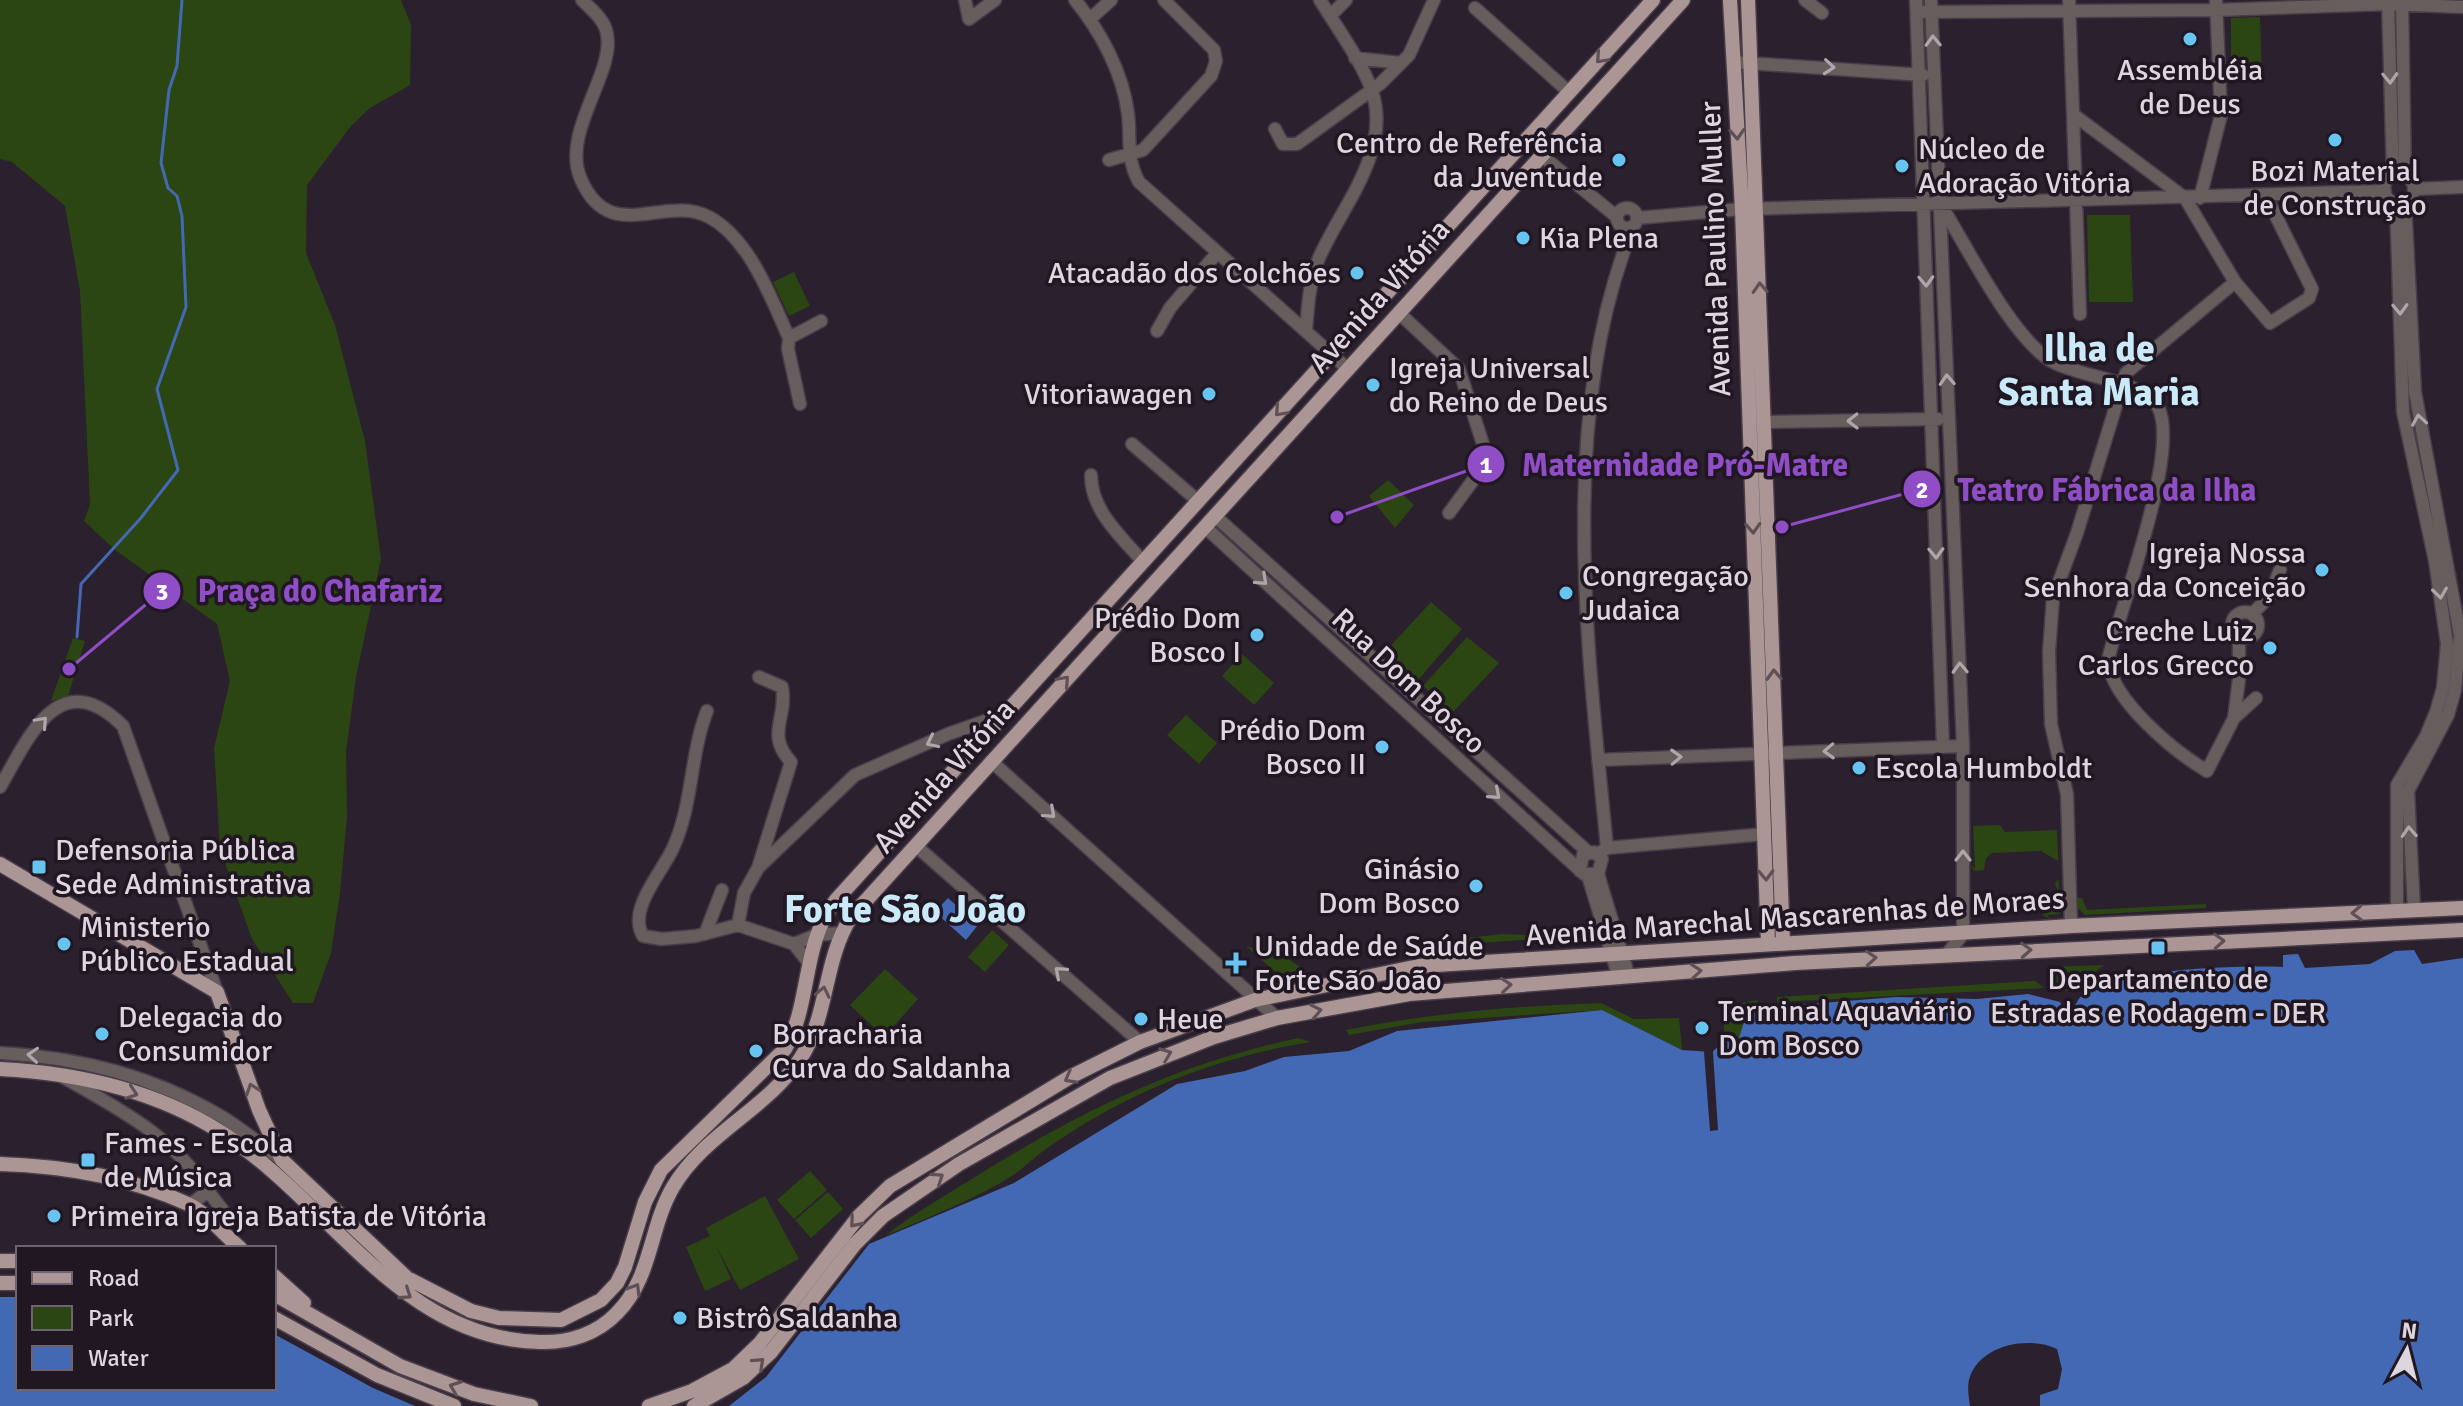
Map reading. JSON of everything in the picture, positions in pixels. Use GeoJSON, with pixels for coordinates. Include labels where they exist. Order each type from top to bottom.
{"type":"FeatureCollection","features":[{"type":"Feature","properties":{"kind":"main road","name":"Avenida Vitória"},"geometry":{"type":"LineString","coordinates":[[282,1160],[407,1278],[471,1311],[524,1321],[561,1320],[579,1315],[601,1300],[617,1283],[631,1250],[645,1202],[661,1170],[785,1049],[796,1024],[816,935],[836,900],[1653,0]]}},
{"type":"Feature","properties":{"kind":"main road","name":"Avenida Vitória"},"geometry":{"type":"LineString","coordinates":[[0,1069],[57,1073],[116,1087],[177,1108],[258,1158],[396,1287],[439,1315],[489,1335],[520,1342],[555,1343],[600,1328],[632,1297],[643,1275],[663,1209],[678,1178],[711,1143],[786,1076],[802,1056],[813,1034],[832,954],[851,917],[1683,0]]}},
{"type":"Feature","properties":{"kind":"main road","name":"Avenida Paulino Muller"},"geometry":{"type":"LineString","coordinates":[[1748,0],[1751,61],[1746,366],[1770,753],[1765,834],[1776,944]]}},
{"type":"Feature","properties":{"kind":"main road","name":"Avenida Paulino Muller"},"geometry":{"type":"LineString","coordinates":[[1730,1],[1733,62],[1761,317],[1766,422],[1776,944]]}},
{"type":"Feature","properties":{"kind":"main road"},"geometry":{"type":"LineString","coordinates":[[1745,318],[1761,317]]}},
{"type":"Feature","properties":{"kind":"main road"},"geometry":{"type":"LineString","coordinates":[[1746,366],[1763,369]]}},
{"type":"Feature","properties":{"kind":"main road"},"geometry":{"type":"LineString","coordinates":[[1194,506],[1210,522]]}},
{"type":"Feature","properties":{"kind":"main road"},"geometry":{"type":"LineString","coordinates":[[0,864],[217,992],[259,1110],[282,1160]]}},
{"type":"Feature","properties":{"kind":"main road","name":"Avenida Marechal Mascarenhas de Moraes"},"geometry":{"type":"LineString","coordinates":[[649,1406],[692,1391],[733,1369],[760,1343],[859,1216],[890,1186],[1070,1077],[1140,1042],[1255,1000],[1419,966],[2071,926],[2463,908]]}},
{"type":"Feature","properties":{"kind":"main road","name":"Avenida Marechal Mascarenhas de Moraes"},"geometry":{"type":"LineString","coordinates":[[694,1406],[743,1378],[771,1352],[855,1244],[883,1216],[959,1164],[1110,1078],[1214,1037],[1277,1018],[1409,994],[1795,963],[1948,953],[2463,930]]}},
{"type":"Feature","properties":{"kind":"main road"},"geometry":{"type":"LineString","coordinates":[[1776,944],[1795,963]]}},
{"type":"Feature","properties":{"kind":"main road"},"geometry":{"type":"LineString","coordinates":[[0,1164],[53,1166],[118,1179],[190,1205],[238,1246]]}},
{"type":"Feature","properties":{"kind":"main road"},"geometry":{"type":"LineString","coordinates":[[276,1278],[319,1317]]}},
{"type":"Feature","properties":{"kind":"main road"},"geometry":{"type":"LineString","coordinates":[[276,1295],[400,1366],[474,1394],[531,1406]]}},
{"type":"Feature","properties":{"kind":"main road"},"geometry":{"type":"LineString","coordinates":[[276,1319],[377,1375],[454,1406]]}},
{"type":"Feature","properties":{"kind":"street"},"geometry":{"type":"LineString","coordinates":[[582,0],[603,24],[608,35],[607,50],[580,133],[579,176],[598,203],[621,215],[633,218],[674,211],[695,212],[711,218],[738,244],[757,273],[789,338],[788,349],[800,404]]}},
{"type":"Feature","properties":{"kind":"street"},"geometry":{"type":"LineString","coordinates":[[965,0],[969,19],[995,0]]}},
{"type":"Feature","properties":{"kind":"street"},"geometry":{"type":"LineString","coordinates":[[1075,0],[1090,19],[1114,64],[1125,95],[1128,157],[1139,182],[1348,369]]}},
{"type":"Feature","properties":{"kind":"street"},"geometry":{"type":"LineString","coordinates":[[1090,19],[1111,0]]}},
{"type":"Feature","properties":{"kind":"street"},"geometry":{"type":"LineString","coordinates":[[1109,160],[1128,157],[1143,150],[1211,76],[1216,61],[1214,50],[1164,0]]}},
{"type":"Feature","properties":{"kind":"street"},"geometry":{"type":"LineString","coordinates":[[1306,331],[1309,287],[1319,258],[1361,181],[1373,141],[1376,111],[1372,90],[1320,0]]}},
{"type":"Feature","properties":{"kind":"street"},"geometry":{"type":"LineString","coordinates":[[1330,16],[1346,0]]}},
{"type":"Feature","properties":{"kind":"street"},"geometry":{"type":"LineString","coordinates":[[1275,129],[1283,144],[1297,144],[1372,90],[1401,63],[1416,43],[1434,0]]}},
{"type":"Feature","properties":{"kind":"street"},"geometry":{"type":"LineString","coordinates":[[1805,0],[1822,13]]}},
{"type":"Feature","properties":{"kind":"street"},"geometry":{"type":"LineString","coordinates":[[2388,2],[2399,176],[2414,189]]}},
{"type":"Feature","properties":{"kind":"street"},"geometry":{"type":"LineString","coordinates":[[1943,747],[1916,6],[2388,2],[2463,7]]}},
{"type":"Feature","properties":{"kind":"street"},"geometry":{"type":"LineString","coordinates":[[2399,176],[2402,3]]}},
{"type":"Feature","properties":{"kind":"street"},"geometry":{"type":"LineString","coordinates":[[2070,5],[2080,314]]}},
{"type":"Feature","properties":{"kind":"street"},"geometry":{"type":"LineString","coordinates":[[2200,198],[2221,115],[2216,5]]}},
{"type":"Feature","properties":{"kind":"street"},"geometry":{"type":"LineString","coordinates":[[1932,6],[1963,746],[1963,934],[1948,953]]}},
{"type":"Feature","properties":{"kind":"street"},"geometry":{"type":"LineString","coordinates":[[1475,8],[1569,92]]}},
{"type":"Feature","properties":{"kind":"street"},"geometry":{"type":"LineString","coordinates":[[1733,62],[1934,74]]}},
{"type":"Feature","properties":{"kind":"street"},"geometry":{"type":"LineString","coordinates":[[1357,63],[1401,63]]}},
{"type":"Feature","properties":{"kind":"street"},"geometry":{"type":"LineString","coordinates":[[2074,115],[2185,198],[2235,282],[2270,323],[2311,294],[2266,196]]}},
{"type":"Feature","properties":{"kind":"street"},"geometry":{"type":"LineString","coordinates":[[1541,155],[1618,221],[1624,243]]}},
{"type":"Feature","properties":{"kind":"street"},"geometry":{"type":"LineString","coordinates":[[2399,176],[2389,178],[2385,196],[2401,202]]}},
{"type":"Feature","properties":{"kind":"street"},"geometry":{"type":"LineString","coordinates":[[2414,910],[2408,791],[2448,715],[2455,690],[2460,608],[2403,412],[2401,202],[2414,189],[2463,187]]}},
{"type":"Feature","properties":{"kind":"street"},"geometry":{"type":"LineString","coordinates":[[1618,221],[1749,209],[2385,191]]}},
{"type":"Feature","properties":{"kind":"street"},"geometry":{"type":"LineString","coordinates":[[1939,203],[2023,337],[2053,362],[2123,385],[2147,396],[2158,406],[2163,427],[2163,448],[2108,667],[2118,690],[2140,715],[2186,759],[2207,771],[2234,718],[2239,679],[2239,636],[2248,638],[2256,633],[2258,624],[2252,614],[2269,597],[2280,570]]}},
{"type":"Feature","properties":{"kind":"street"},"geometry":{"type":"LineString","coordinates":[[1589,874],[1603,865],[1598,851],[1598,760],[1584,531],[1587,425],[1595,355],[1624,243],[1635,221]]}},
{"type":"Feature","properties":{"kind":"street"},"geometry":{"type":"LineString","coordinates":[[1157,331],[1170,308],[1217,253]]}},
{"type":"Feature","properties":{"kind":"street"},"geometry":{"type":"LineString","coordinates":[[2071,926],[2067,794],[2051,724],[2049,652],[2053,598],[2077,533],[2126,373],[2235,282]]}},
{"type":"Feature","properties":{"kind":"street"},"geometry":{"type":"LineString","coordinates":[[1399,313],[1459,369],[1488,460],[1449,513]]}},
{"type":"Feature","properties":{"kind":"street"},"geometry":{"type":"LineString","coordinates":[[789,338],[821,321]]}},
{"type":"Feature","properties":{"kind":"street"},"geometry":{"type":"LineString","coordinates":[[1766,422],[1949,418]]}},
{"type":"Feature","properties":{"kind":"street"},"geometry":{"type":"LineString","coordinates":[[1132,444],[1194,506]]}},
{"type":"Feature","properties":{"kind":"street"},"geometry":{"type":"LineString","coordinates":[[1091,475],[1091,493],[1102,514],[1143,562]]}},
{"type":"Feature","properties":{"kind":"street"},"geometry":{"type":"LineString","coordinates":[[2397,911],[2397,785],[2426,736],[2436,712],[2456,640],[2427,493]]}},
{"type":"Feature","properties":{"kind":"street","name":"Rua Dom Bosco"},"geometry":{"type":"LineString","coordinates":[[1210,522],[1598,851]]}},
{"type":"Feature","properties":{"kind":"street","name":"Rua Dom Bosco"},"geometry":{"type":"LineString","coordinates":[[1210,522],[1422,730],[1589,874]]}},
{"type":"Feature","properties":{"kind":"street"},"geometry":{"type":"LineString","coordinates":[[738,925],[744,893],[758,868],[791,762],[780,749],[777,735],[784,697],[782,687],[759,677]]}},
{"type":"Feature","properties":{"kind":"street"},"geometry":{"type":"LineString","coordinates":[[2234,718],[2256,698]]}},
{"type":"Feature","properties":{"kind":"street"},"geometry":{"type":"LineString","coordinates":[[0,787],[38,721],[60,704],[87,701],[108,711],[123,726],[217,992]]}},
{"type":"Feature","properties":{"kind":"street"},"geometry":{"type":"LineString","coordinates":[[707,711],[697,736],[677,840],[637,916],[643,936],[662,939],[705,934],[738,925],[794,944],[809,963]]}},
{"type":"Feature","properties":{"kind":"street"},"geometry":{"type":"LineString","coordinates":[[758,868],[855,775],[948,734],[1005,714]]}},
{"type":"Feature","properties":{"kind":"street"},"geometry":{"type":"LineString","coordinates":[[1598,760],[1963,746]]}},
{"type":"Feature","properties":{"kind":"street"},"geometry":{"type":"LineString","coordinates":[[991,761],[1277,1018]]}},
{"type":"Feature","properties":{"kind":"street"},"geometry":{"type":"LineString","coordinates":[[1624,977],[1589,874],[1579,859],[1598,851],[1765,834]]}},
{"type":"Feature","properties":{"kind":"street"},"geometry":{"type":"LineString","coordinates":[[763,845],[778,849]]}},
{"type":"Feature","properties":{"kind":"street"},"geometry":{"type":"LineString","coordinates":[[916,846],[1140,1042]]}},
{"type":"Feature","properties":{"kind":"street"},"geometry":{"type":"LineString","coordinates":[[705,934],[722,890]]}},
{"type":"Feature","properties":{"kind":"street"},"geometry":{"type":"LineString","coordinates":[[794,944],[816,935],[841,933]]}},
{"type":"Feature","properties":{"kind":"street"},"geometry":{"type":"LineString","coordinates":[[0,1053],[73,1061],[163,1086],[219,1115],[282,1160]]}},
{"type":"Feature","properties":{"kind":"street"},"geometry":{"type":"LineString","coordinates":[[57,1073],[134,1118],[178,1152],[231,1221]]}},
{"type":"Feature","properties":{"kind":"street"},"geometry":{"type":"LineString","coordinates":[[190,1205],[208,1191]]}},
{"type":"Feature","properties":{"kind":"green space"},"geometry":{"type":"Polygon","coordinates":[[[0,0],[401,0],[411,25],[410,85],[370,108],[351,126],[307,185],[306,253],[335,325],[365,441],[381,559],[356,677],[346,752],[347,816],[331,953],[313,1003],[293,1003],[252,939],[220,849],[214,748],[230,681],[217,624],[114,549],[84,521],[90,504],[80,291],[65,206],[12,162],[0,159],[0,0]]]}},
{"type":"Feature","properties":{"kind":"green space"},"geometry":{"type":"Polygon","coordinates":[[[2260,17],[2262,80],[2231,81],[2231,18],[2260,17]]]}},
{"type":"Feature","properties":{"kind":"green space"},"geometry":{"type":"Polygon","coordinates":[[[2087,215],[2130,215],[2133,302],[2089,302],[2087,215]]]}},
{"type":"Feature","properties":{"kind":"green space"},"geometry":{"type":"Polygon","coordinates":[[[794,272],[810,306],[789,316],[773,282],[794,272]]]}},
{"type":"Feature","properties":{"kind":"green space"},"geometry":{"type":"Polygon","coordinates":[[[2062,332],[2096,345],[2088,363],[2054,350],[2062,332]]]}},
{"type":"Feature","properties":{"kind":"green space"},"geometry":{"type":"Polygon","coordinates":[[[1388,480],[1414,505],[1395,528],[1369,496],[1388,480]]]}},
{"type":"Feature","properties":{"kind":"green space"},"geometry":{"type":"Polygon","coordinates":[[[1431,602],[1462,629],[1418,680],[1385,652],[1431,602]]]}},
{"type":"Feature","properties":{"kind":"green space"},"geometry":{"type":"Polygon","coordinates":[[[1467,637],[1499,663],[1453,712],[1423,686],[1467,637]]]}},
{"type":"Feature","properties":{"kind":"green space"},"geometry":{"type":"Polygon","coordinates":[[[73,638],[85,641],[68,696],[51,701],[73,638]]]}},
{"type":"Feature","properties":{"kind":"green space"},"geometry":{"type":"Polygon","coordinates":[[[1242,654],[1274,683],[1254,705],[1222,676],[1242,654]]]}},
{"type":"Feature","properties":{"kind":"green space"},"geometry":{"type":"Polygon","coordinates":[[[1186,715],[1217,743],[1199,764],[1167,735],[1186,715]]]}},
{"type":"Feature","properties":{"kind":"green space"},"geometry":{"type":"Polygon","coordinates":[[[2000,825],[2005,832],[2057,830],[2058,861],[2041,851],[1992,853],[1986,858],[1984,870],[1975,871],[1970,866],[1975,868],[1973,826],[2000,825]]]}},
{"type":"Feature","properties":{"kind":"green space"},"geometry":{"type":"Polygon","coordinates":[[[2077,898],[2082,898],[2087,910],[2206,904],[2206,908],[2085,915],[2078,908],[2077,898]]]}},
{"type":"Feature","properties":{"kind":"green space"},"geometry":{"type":"Polygon","coordinates":[[[2059,899],[2060,914],[2047,915],[2051,919],[2042,915],[2059,899]]]}},
{"type":"Feature","properties":{"kind":"green space"},"geometry":{"type":"Polygon","coordinates":[[[992,930],[1009,945],[985,972],[968,957],[992,930]]]}},
{"type":"Feature","properties":{"kind":"green space"},"geometry":{"type":"Polygon","coordinates":[[[1503,934],[1570,937],[1414,947],[1417,937],[1437,941],[1503,934]]]}},
{"type":"Feature","properties":{"kind":"green space"},"geometry":{"type":"Polygon","coordinates":[[[1246,946],[1287,958],[1300,967],[1291,976],[1281,977],[1246,946]]]}},
{"type":"Feature","properties":{"kind":"green space"},"geometry":{"type":"Polygon","coordinates":[[[2104,965],[2073,990],[2067,991],[2048,978],[2048,967],[2104,965]]]}},
{"type":"Feature","properties":{"kind":"green space"},"geometry":{"type":"Polygon","coordinates":[[[885,969],[918,999],[884,1037],[850,1005],[885,969]]]}},
{"type":"Feature","properties":{"kind":"green space"},"geometry":{"type":"Polygon","coordinates":[[[2035,981],[2044,988],[1777,1002],[1777,997],[2035,981]]]}},
{"type":"Feature","properties":{"kind":"green space"},"geometry":{"type":"Polygon","coordinates":[[[1757,1000],[1761,1008],[1745,1019],[1738,1042],[1725,1041],[1722,1007],[1757,1000]]]}},
{"type":"Feature","properties":{"kind":"green space"},"geometry":{"type":"Polygon","coordinates":[[[1601,1003],[1634,1019],[1679,1018],[1682,1050],[1602,1010],[1422,1022],[1349,1035],[1346,1030],[1473,1011],[1601,1003]]]}},
{"type":"Feature","properties":{"kind":"green space"},"geometry":{"type":"Polygon","coordinates":[[[1298,1038],[1311,1042],[1240,1057],[1139,1094],[1076,1129],[997,1185],[885,1236],[1021,1149],[1097,1108],[1213,1061],[1298,1038]]]}},
{"type":"Feature","properties":{"kind":"green space"},"geometry":{"type":"Polygon","coordinates":[[[810,1171],[827,1190],[794,1219],[777,1200],[810,1171]]]}},
{"type":"Feature","properties":{"kind":"green space"},"geometry":{"type":"Polygon","coordinates":[[[828,1192],[843,1209],[811,1238],[795,1220],[828,1192]]]}},
{"type":"Feature","properties":{"kind":"green space"},"geometry":{"type":"Polygon","coordinates":[[[765,1196],[799,1259],[740,1290],[716,1246],[731,1279],[705,1291],[686,1247],[710,1236],[706,1228],[765,1196]]]}},
{"type":"Feature","properties":{"kind":"water"},"geometry":{"type":"Polygon","coordinates":[[[948,898],[978,925],[966,940],[935,912],[948,898]]]}},
{"type":"Feature","properties":{"kind":"water"},"geometry":{"type":"Polygon","coordinates":[[[2414,950],[2422,964],[2463,958],[2463,1406],[2040,1406],[2040,1395],[2058,1389],[2062,1369],[2057,1349],[2019,1343],[1993,1351],[1974,1368],[1969,1380],[1970,1406],[729,1406],[766,1377],[869,1244],[1014,1183],[1177,1084],[1245,1071],[1284,1057],[1349,1051],[1397,1031],[1602,1010],[1682,1050],[1712,1052],[1725,1041],[1738,1041],[1745,1019],[1761,1008],[1896,997],[1977,999],[2028,994],[2060,1002],[2068,1021],[2083,994],[2121,979],[2179,970],[2283,967],[2283,955],[2298,954],[2305,968],[2370,964],[2395,951],[2414,950]]]}},
{"type":"Feature","properties":{"kind":"water"},"geometry":{"type":"Polygon","coordinates":[[[0,1297],[16,1297],[16,1390],[276,1390],[276,1335],[373,1388],[415,1406],[0,1406],[0,1297]]]}},
{"type":"Feature","properties":{"kind":"pier"},"geometry":{"type":"Polygon","coordinates":[[[1713,1047],[1718,1130],[1710,1131],[1704,1052],[1705,1048],[1713,1047]]]}},
{"type":"Feature","properties":{"kind":"waterway"},"geometry":{"type":"LineString","coordinates":[[77,637],[81,584],[140,519],[178,470],[157,389],[186,307],[182,216],[177,196],[168,188],[161,163],[169,90],[177,66],[182,0]]}},
{"type":"Feature","properties":{"kind":"place","name":"Assembléia de Deus"},"geometry":{"type":"Point","coordinates":[2190,39]}},
{"type":"Feature","properties":{"kind":"place","name":"Bozi Material de Construção"},"geometry":{"type":"Point","coordinates":[2335,140]}},
{"type":"Feature","properties":{"kind":"place","name":"Centro de Referência da Juventude"},"geometry":{"type":"Point","coordinates":[1619,160]}},
{"type":"Feature","properties":{"kind":"place","name":"Núcleo de Adoração Vitória"},"geometry":{"type":"Point","coordinates":[1902,166]}},
{"type":"Feature","properties":{"kind":"place","name":"Kia Plena"},"geometry":{"type":"Point","coordinates":[1523,238]}},
{"type":"Feature","properties":{"kind":"place","name":"Atacadão dos Colchões"},"geometry":{"type":"Point","coordinates":[1357,273]}},
{"type":"Feature","properties":{"kind":"place","name":"Igreja Universal do Reino de Deus"},"geometry":{"type":"Point","coordinates":[1373,385]}},
{"type":"Feature","properties":{"kind":"place","name":"Vitoriawagen"},"geometry":{"type":"Point","coordinates":[1209,394]}},
{"type":"Feature","properties":{"kind":"place","name":"Maternidade Pró-Matre"},"geometry":{"type":"Point","coordinates":[1337,517]}},
{"type":"Feature","properties":{"kind":"place","name":"Teatro Fábrica da Ilha"},"geometry":{"type":"Point","coordinates":[1782,527]}},
{"type":"Feature","properties":{"kind":"place","name":"Igreja Nossa Senhora da Conceição"},"geometry":{"type":"Point","coordinates":[2322,570]}},
{"type":"Feature","properties":{"kind":"place","name":"Congregação Judaica"},"geometry":{"type":"Point","coordinates":[1566,593]}},
{"type":"Feature","properties":{"kind":"place","name":"Prédio Dom Bosco I"},"geometry":{"type":"Point","coordinates":[1257,635]}},
{"type":"Feature","properties":{"kind":"place","name":"Creche Luiz Carlos Grecco"},"geometry":{"type":"Point","coordinates":[2270,648]}},
{"type":"Feature","properties":{"kind":"place","name":"Praça do Chafariz"},"geometry":{"type":"Point","coordinates":[69,669]}},
{"type":"Feature","properties":{"kind":"place","name":"Prédio Dom Bosco II"},"geometry":{"type":"Point","coordinates":[1382,747]}},
{"type":"Feature","properties":{"kind":"place","name":"Escola Humboldt"},"geometry":{"type":"Point","coordinates":[1859,768]}},
{"type":"Feature","properties":{"kind":"place","name":"Defensoria Pública Sede Administrativa"},"geometry":{"type":"Point","coordinates":[39,867]}},
{"type":"Feature","properties":{"kind":"place","name":"Ginásio Dom Bosco"},"geometry":{"type":"Point","coordinates":[1476,886]}},
{"type":"Feature","properties":{"kind":"place","name":"Ministerio Público Estadual"},"geometry":{"type":"Point","coordinates":[64,944]}},
{"type":"Feature","properties":{"kind":"place","name":"Departamento de Estradas e Rodagem - DER"},"geometry":{"type":"Point","coordinates":[2158,948]}},
{"type":"Feature","properties":{"kind":"place","name":"Unidade de Saúde Forte São João"},"geometry":{"type":"Point","coordinates":[1236,963]}},
{"type":"Feature","properties":{"kind":"place","name":"Heue"},"geometry":{"type":"Point","coordinates":[1141,1019]}},
{"type":"Feature","properties":{"kind":"place","name":"Terminal Aquaviário Dom Bosco"},"geometry":{"type":"Point","coordinates":[1702,1028]}},
{"type":"Feature","properties":{"kind":"place","name":"Delegacia do Consumidor"},"geometry":{"type":"Point","coordinates":[102,1034]}},
{"type":"Feature","properties":{"kind":"place","name":"Borracharia Curva do Saldanha"},"geometry":{"type":"Point","coordinates":[756,1051]}},
{"type":"Feature","properties":{"kind":"place","name":"Fames - Escola de Música"},"geometry":{"type":"Point","coordinates":[88,1160]}},
{"type":"Feature","properties":{"kind":"place","name":"Primeira Igreja Batista de Vitória"},"geometry":{"type":"Point","coordinates":[54,1216]}},
{"type":"Feature","properties":{"kind":"place","name":"Bistrô Saldanha"},"geometry":{"type":"Point","coordinates":[680,1318]}},
{"type":"Feature","properties":{"kind":"district","name":"Ilha de Santa Maria"},"geometry":{"type":"Point","coordinates":[2099,370]}},
{"type":"Feature","properties":{"kind":"district","name":"Forte São João"},"geometry":{"type":"Point","coordinates":[905,909]}}]}
